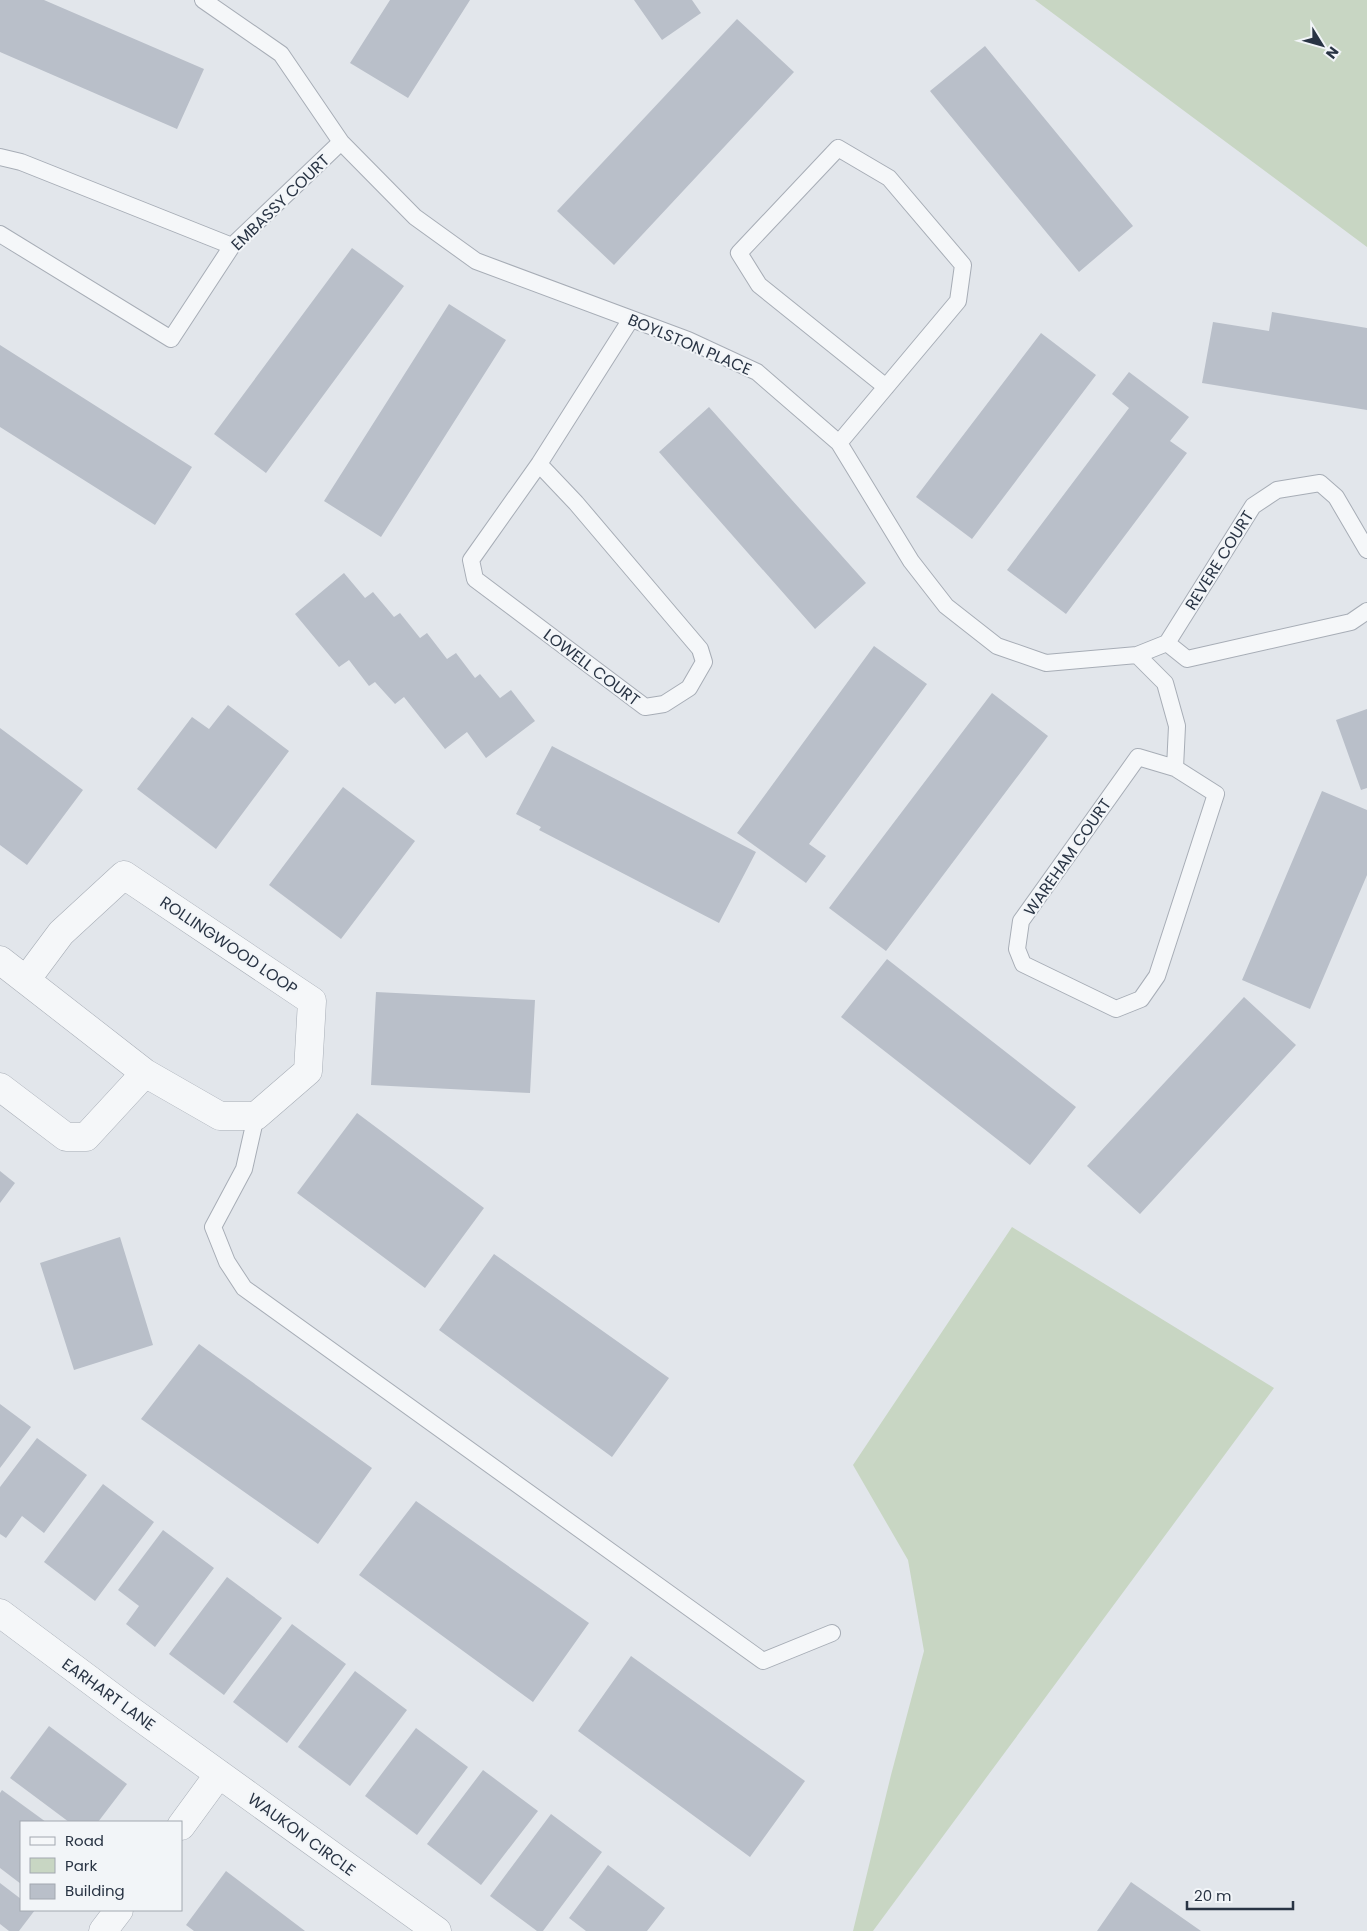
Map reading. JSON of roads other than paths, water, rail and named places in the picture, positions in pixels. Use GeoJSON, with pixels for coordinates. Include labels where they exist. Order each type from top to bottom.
{"type":"FeatureCollection","features":[{"type":"Feature","properties":{"kind":"street","name":"ROLLINGWOOD LOOP"},"geometry":{"type":"LineString","coordinates":[[26,980],[61,933],[124,874],[312,1001],[308,1071],[256,1116]]}},
{"type":"Feature","properties":{"kind":"street"},"geometry":{"type":"LineString","coordinates":[[0,960],[145,1072],[220,1116],[256,1116]]}},
{"type":"Feature","properties":{"kind":"street"},"geometry":{"type":"LineString","coordinates":[[0,1087],[66,1137],[86,1136],[145,1072]]}},
{"type":"Feature","properties":{"kind":"street","name":"EARHART LANE"},"geometry":{"type":"LineString","coordinates":[[0,1613],[219,1774]]}},
{"type":"Feature","properties":{"kind":"street"},"geometry":{"type":"LineString","coordinates":[[182,1825],[219,1774]]}},
{"type":"Feature","properties":{"kind":"street","name":"WAUKON CIRCLE"},"geometry":{"type":"LineString","coordinates":[[219,1774],[437,1931]]}},
{"type":"Feature","properties":{"kind":"street"},"geometry":{"type":"LineString","coordinates":[[103,1931],[118,1911]]}},
{"type":"Feature","properties":{"kind":"lane","name":"BOYLSTON PLACE"},"geometry":{"type":"LineString","coordinates":[[203,0],[281,54],[341,142],[415,217],[476,261],[688,340],[757,372],[839,443],[911,561],[946,606],[997,646],[1046,663],[1138,655],[1167,643]]}},
{"type":"Feature","properties":{"kind":"lane","name":"EMBASSY COURT"},"geometry":{"type":"LineString","coordinates":[[0,234],[171,340],[232,246],[341,142]]}},
{"type":"Feature","properties":{"kind":"lane"},"geometry":{"type":"LineString","coordinates":[[839,443],[886,387],[958,301],[963,265],[889,178],[838,148],[739,253],[759,285],[886,387]]}},
{"type":"Feature","properties":{"kind":"lane"},"geometry":{"type":"LineString","coordinates":[[0,157],[21,162],[232,246]]}},
{"type":"Feature","properties":{"kind":"lane","name":"LOWELL COURT"},"geometry":{"type":"LineString","coordinates":[[539,464],[576,503],[700,649],[704,662],[689,688],[664,704],[645,707],[475,579],[471,560],[539,464],[631,319]]}},
{"type":"Feature","properties":{"kind":"lane","name":"REVERE COURT"},"geometry":{"type":"LineString","coordinates":[[1167,643],[1253,506],[1277,490],[1320,483],[1336,497],[1367,550]]}},
{"type":"Feature","properties":{"kind":"lane"},"geometry":{"type":"LineString","coordinates":[[1167,643],[1186,659],[1351,622],[1367,611]]}},
{"type":"Feature","properties":{"kind":"lane"},"geometry":{"type":"LineString","coordinates":[[1138,655],[1165,683],[1177,726],[1175,768]]}},
{"type":"Feature","properties":{"kind":"lane","name":"WAREHAM COURT"},"geometry":{"type":"LineString","coordinates":[[1138,757],[1175,768],[1216,794],[1157,976],[1141,999],[1116,1009],[1023,964],[1017,949],[1022,921],[1138,757]]}},
{"type":"Feature","properties":{"kind":"lane"},"geometry":{"type":"LineString","coordinates":[[256,1116],[244,1169],[213,1227],[227,1262],[244,1288],[762,1661],[832,1633]]}}]}
